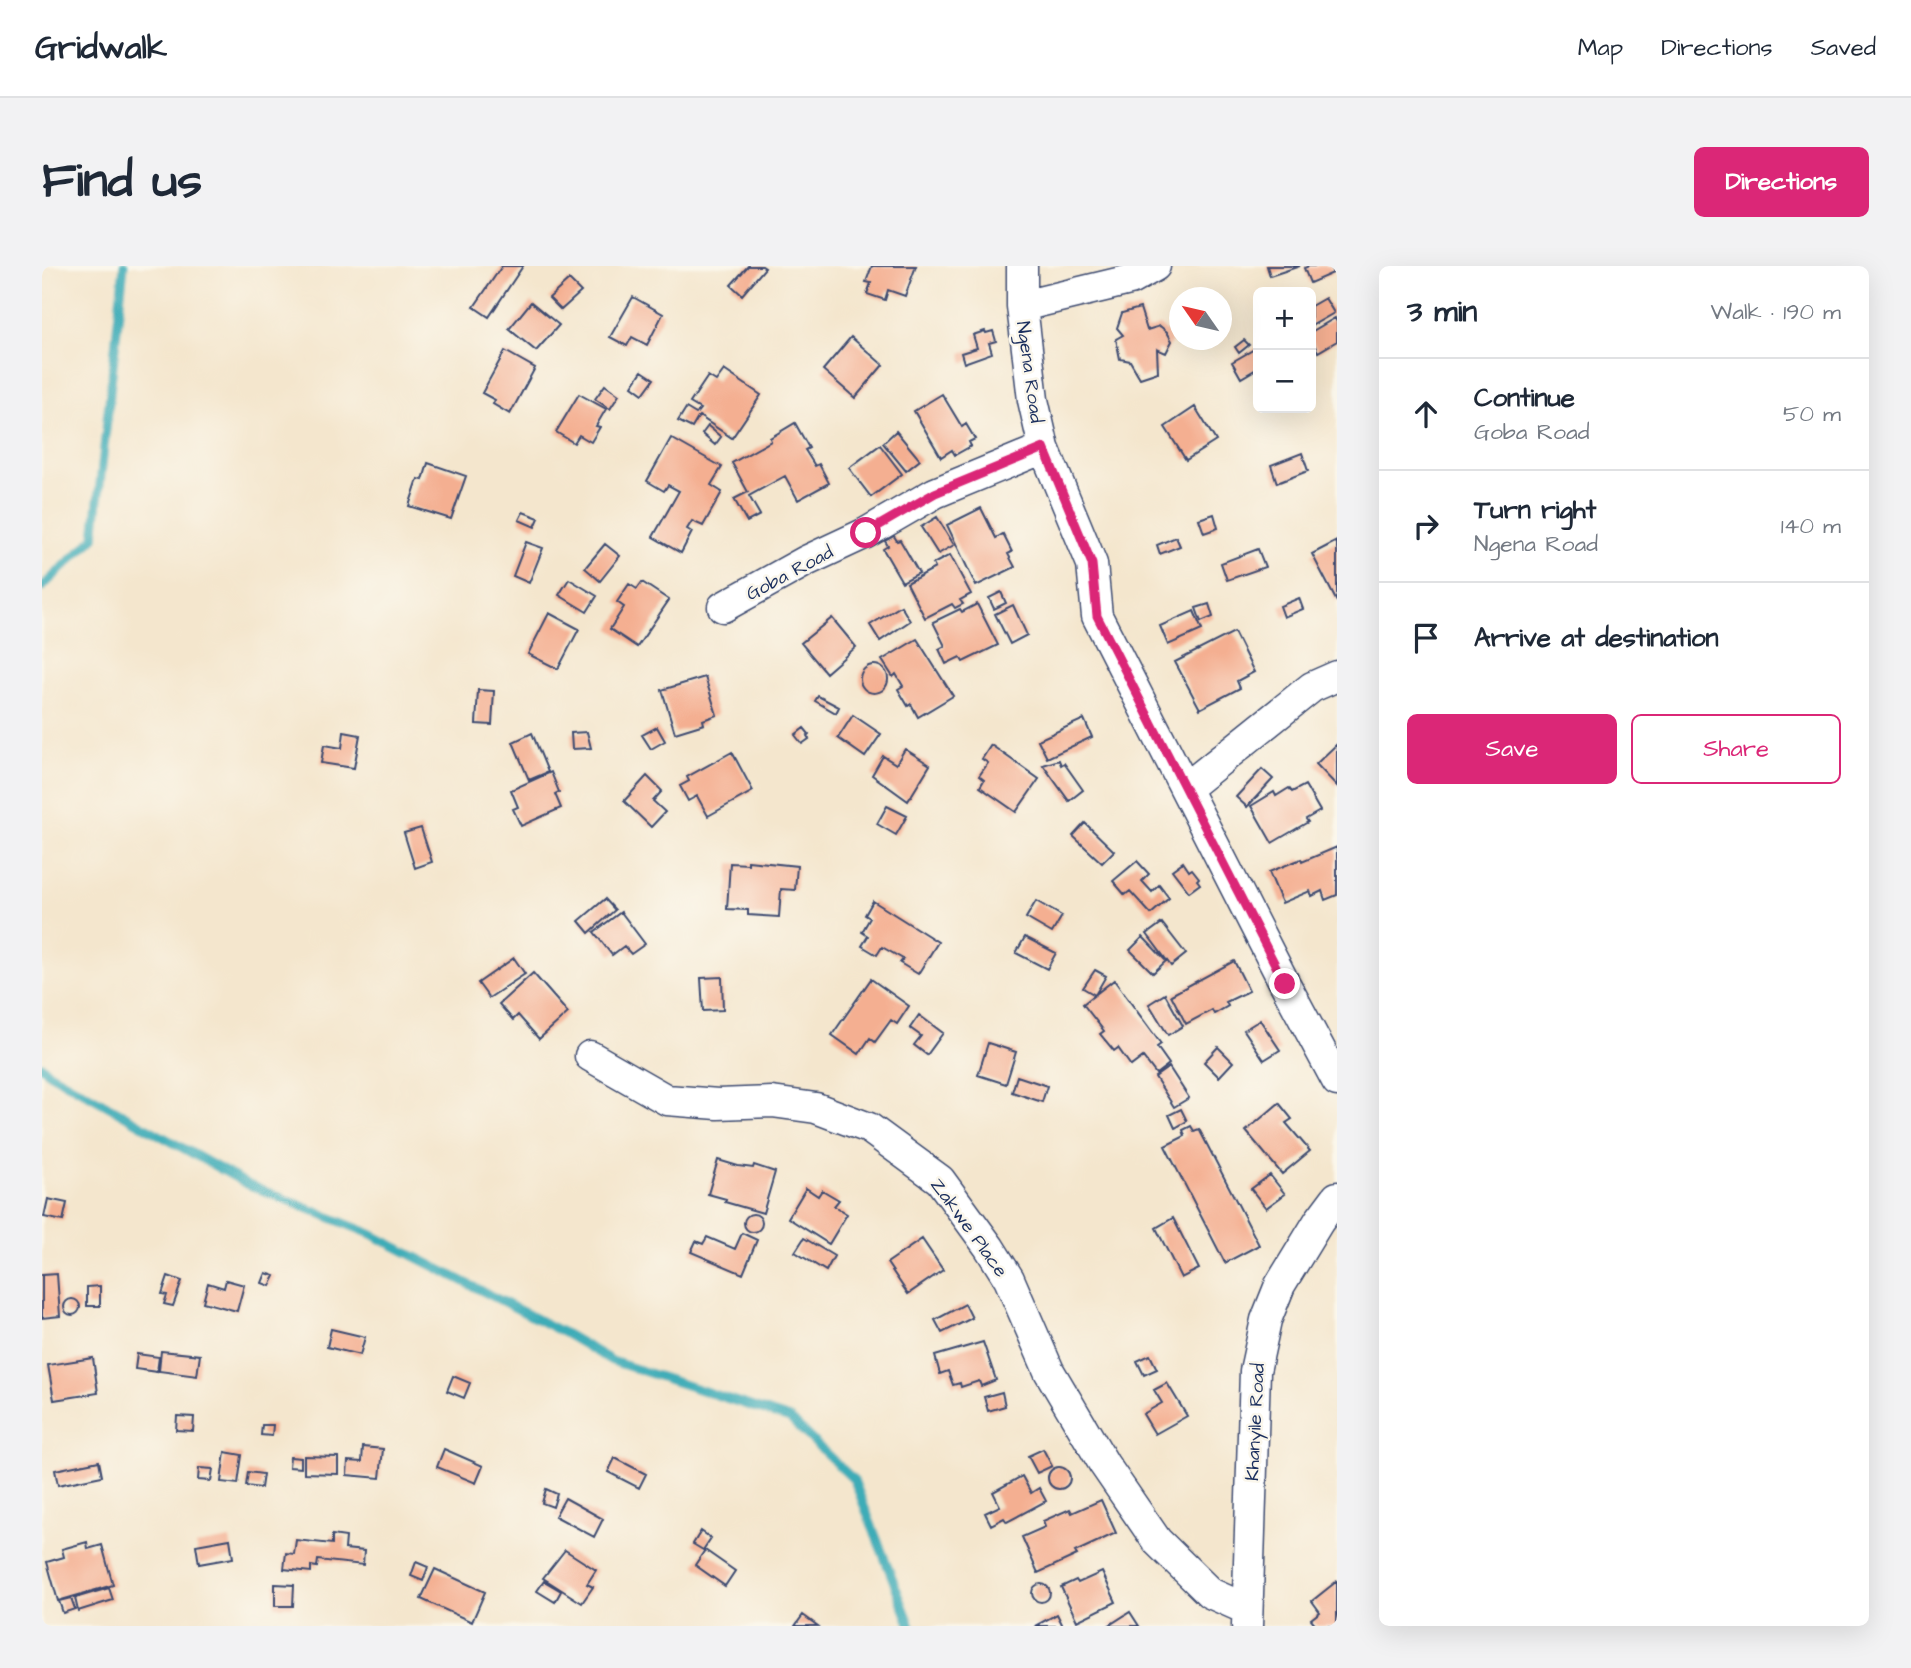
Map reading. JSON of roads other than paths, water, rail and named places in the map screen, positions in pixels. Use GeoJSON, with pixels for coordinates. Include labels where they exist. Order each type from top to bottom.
{"type":"FeatureCollection","features":[{"type":"Feature","properties":{"kind":"street","name":"Ngena Road"},"geometry":{"type":"LineString","coordinates":[[1022,266],[1022,306],[1033,400],[1044,448],[1092,564],[1097,616],[1337,1081]]}},
{"type":"Feature","properties":{"kind":"street"},"geometry":{"type":"LineString","coordinates":[[1022,306],[1130,280],[1155,266]]}},
{"type":"Feature","properties":{"kind":"street","name":"Goba Road"},"geometry":{"type":"LineString","coordinates":[[723,607],[806,561],[866,533],[935,493],[1044,448]]}},
{"type":"Feature","properties":{"kind":"street"},"geometry":{"type":"LineString","coordinates":[[1186,788],[1312,687],[1337,676]]}},
{"type":"Feature","properties":{"kind":"street","name":"Zakwe Place"},"geometry":{"type":"LineString","coordinates":[[590,1056],[667,1100],[718,1104],[772,1102],[816,1108],[869,1128],[940,1180],[1009,1279],[1049,1371],[1104,1464],[1157,1541],[1210,1592],[1247,1617]]}},
{"type":"Feature","properties":{"kind":"street","name":"Khanyile Road"},"geometry":{"type":"LineString","coordinates":[[1247,1617],[1257,1358],[1266,1320],[1280,1285],[1337,1197]]}},
{"type":"Feature","properties":{"kind":"waterway"},"geometry":{"type":"LineString","coordinates":[[42,587],[94,538],[124,266]]}},
{"type":"Feature","properties":{"kind":"waterway"},"geometry":{"type":"LineString","coordinates":[[42,1066],[49,1073],[247,1184],[371,1234],[566,1334],[612,1361],[790,1419],[854,1480],[911,1626]]}}]}
